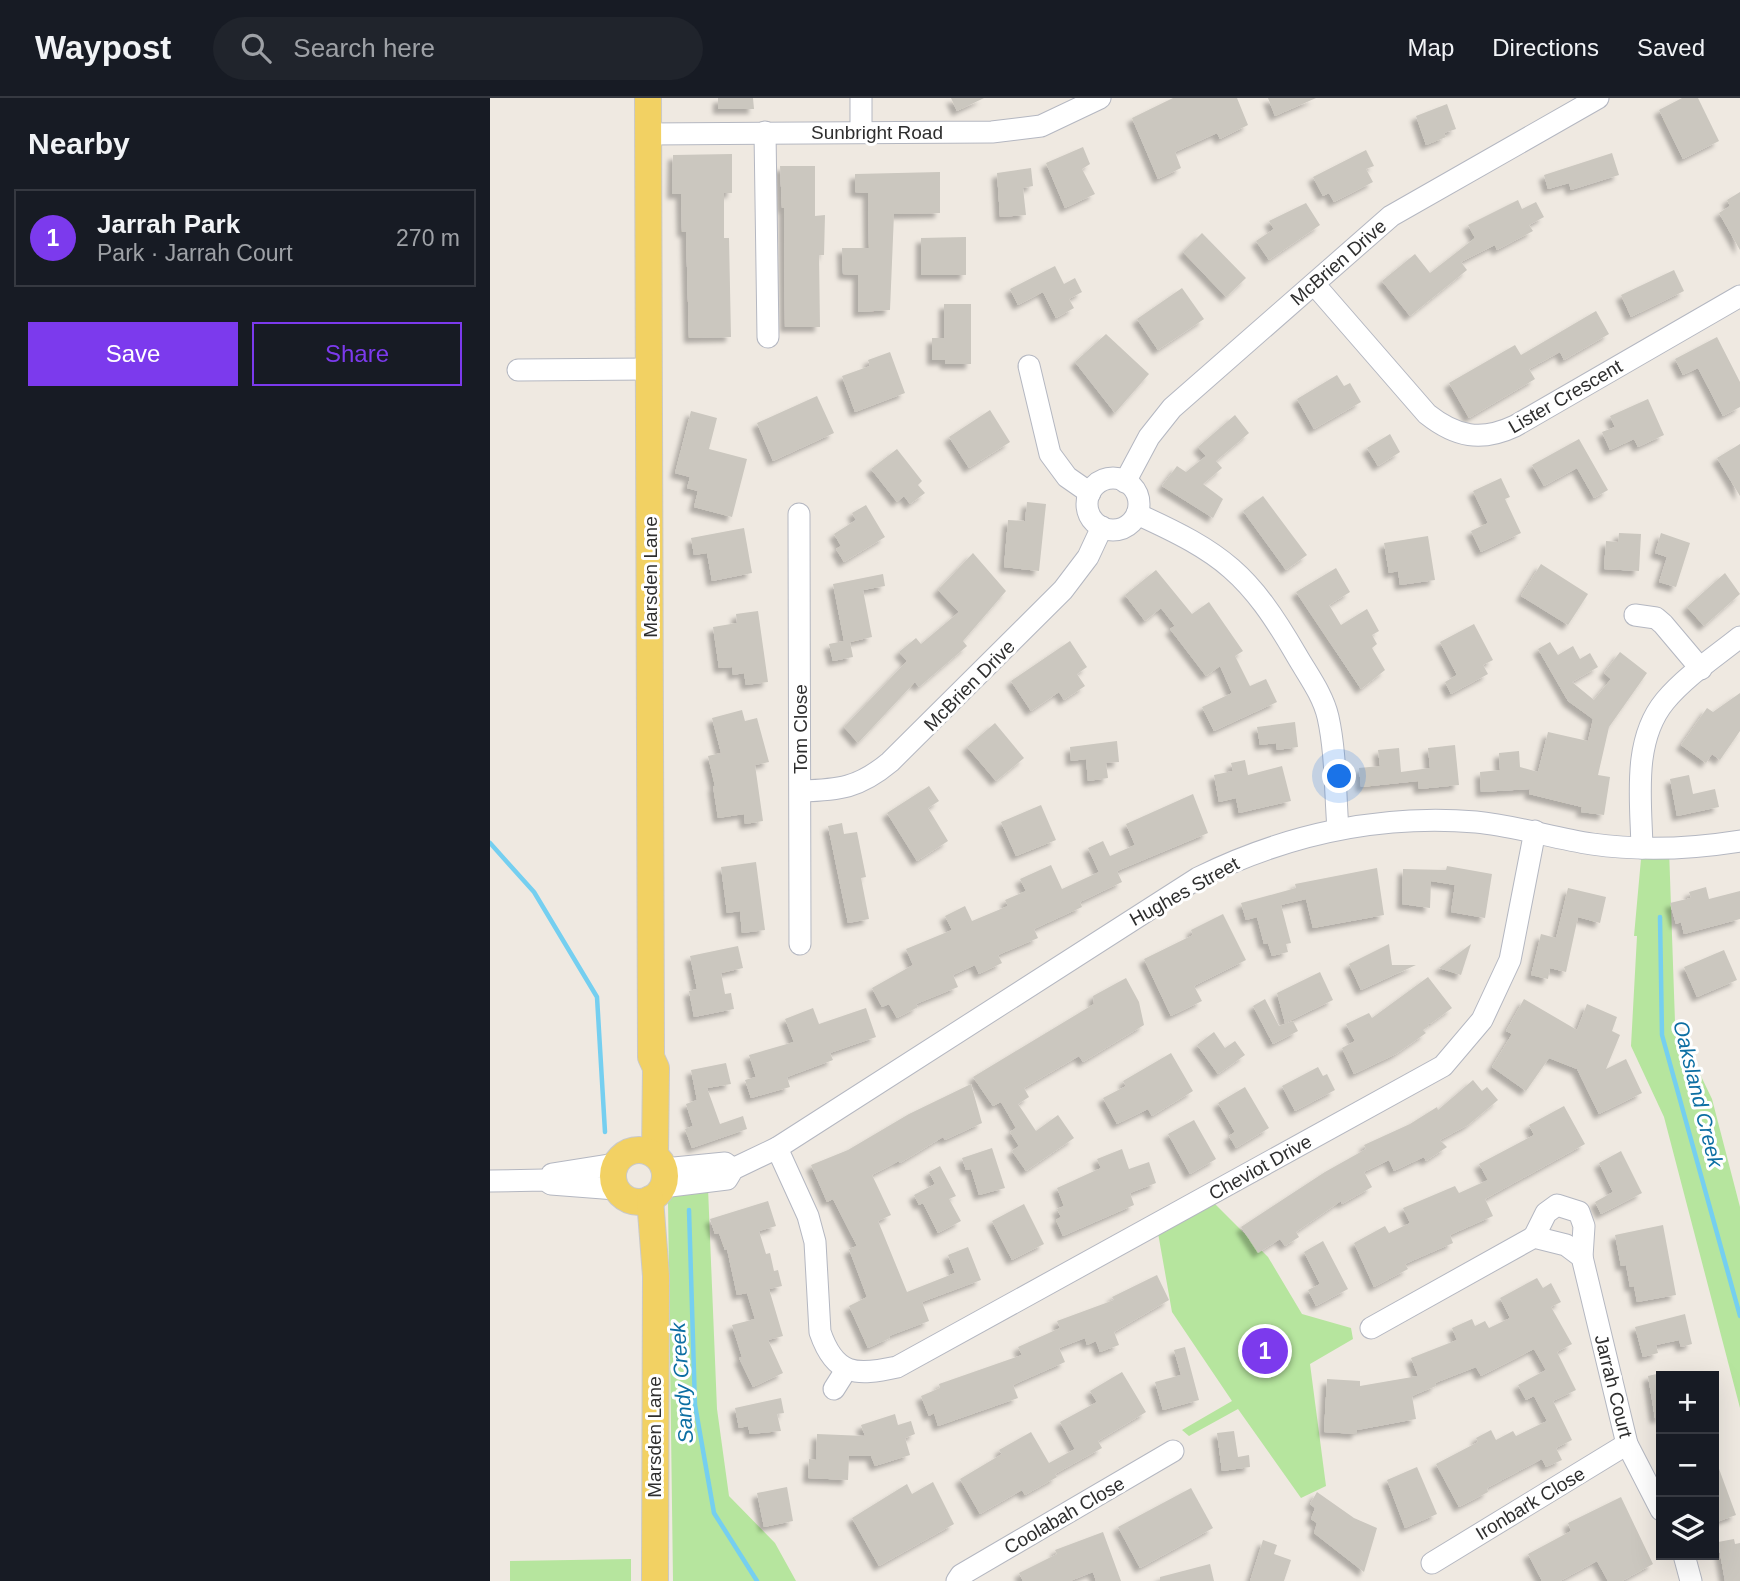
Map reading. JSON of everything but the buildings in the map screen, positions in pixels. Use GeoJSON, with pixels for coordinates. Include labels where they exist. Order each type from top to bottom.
{"type":"FeatureCollection","features":[{"type":"Feature","properties":{"kind":"main road","name":"Marsden Lane"},"geometry":{"type":"LineString","coordinates":[[648,98],[651,1057],[656,1068],[641,1177],[643,1275],[653,1294],[655,1581]]}},
{"type":"Feature","properties":{"kind":"street"},"geometry":{"type":"LineString","coordinates":[[861,98],[862,131]]}},
{"type":"Feature","properties":{"kind":"street","name":"Sunbright Road"},"geometry":{"type":"LineString","coordinates":[[648,134],[1020,130],[1041,126],[1100,98]]}},
{"type":"Feature","properties":{"kind":"street","name":"McBrien Drive"},"geometry":{"type":"LineString","coordinates":[[1125,482],[1138,454],[1162,419],[1368,234],[1414,201],[1598,98]]}},
{"type":"Feature","properties":{"kind":"street"},"geometry":{"type":"LineString","coordinates":[[765,132],[768,337]]}},
{"type":"Feature","properties":{"kind":"street","name":"Lister Crescent"},"geometry":{"type":"LineString","coordinates":[[1314,284],[1427,414],[1446,430],[1482,437],[1515,426],[1738,302]]}},
{"type":"Feature","properties":{"kind":"street"},"geometry":{"type":"LineString","coordinates":[[1029,366],[1050,454],[1067,477],[1090,493]]}},
{"type":"Feature","properties":{"kind":"street"},"geometry":{"type":"LineString","coordinates":[[518,370],[649,369]]}},
{"type":"Feature","properties":{"kind":"street"},"geometry":{"type":"LineString","coordinates":[[1108,479],[1125,482],[1137,496],[1137,514],[1122,528],[1102,527],[1088,510],[1090,493],[1097,484],[1108,479]]}},
{"type":"Feature","properties":{"kind":"street","name":"Tom Close"},"geometry":{"type":"LineString","coordinates":[[799,514],[800,944]]}},
{"type":"Feature","properties":{"kind":"street"},"geometry":{"type":"LineString","coordinates":[[1137,514],[1204,547],[1229,565],[1258,593],[1272,613],[1326,709],[1338,829]]}},
{"type":"Feature","properties":{"kind":"street","name":"McBrien Drive"},"geometry":{"type":"LineString","coordinates":[[801,791],[836,789],[861,783],[890,762],[1063,590],[1088,557],[1102,527]]}},
{"type":"Feature","properties":{"kind":"street"},"geometry":{"type":"LineString","coordinates":[[1634,615],[1656,618],[1701,669]]}},
{"type":"Feature","properties":{"kind":"street"},"geometry":{"type":"LineString","coordinates":[[1642,848],[1641,773],[1645,741],[1664,703],[1740,637]]}},
{"type":"Feature","properties":{"kind":"street","name":"Hughes Street"},"geometry":{"type":"LineString","coordinates":[[490,1181],[545,1180],[551,1184],[641,1177],[727,1178],[733,1169],[777,1148],[1198,878],[1258,851],[1338,829],[1421,820],[1476,822],[1535,831],[1589,844],[1642,848],[1707,846],[1740,841]]}},
{"type":"Feature","properties":{"kind":"street","name":"Cheviot Drive"},"geometry":{"type":"LineString","coordinates":[[846,1370],[867,1373],[897,1367],[1443,1066],[1482,1020],[1510,960],[1535,831]]}},
{"type":"Feature","properties":{"kind":"street"},"geometry":{"type":"LineString","coordinates":[[777,1148],[805,1208],[815,1242],[820,1332],[836,1362],[846,1370],[834,1389]]}},
{"type":"Feature","properties":{"kind":"street","name":"Jarrah Court"},"geometry":{"type":"LineString","coordinates":[[1371,1328],[1534,1237],[1546,1213],[1557,1205],[1579,1212],[1584,1226],[1582,1257],[1627,1444],[1656,1500]]}},
{"type":"Feature","properties":{"kind":"street"},"geometry":{"type":"LineString","coordinates":[[1534,1237],[1566,1245],[1582,1257]]}},
{"type":"Feature","properties":{"kind":"street","name":"Ironbark Close"},"geometry":{"type":"LineString","coordinates":[[1432,1563],[1627,1444]]}},
{"type":"Feature","properties":{"kind":"street","name":"Coolabah Close"},"geometry":{"type":"LineString","coordinates":[[957,1581],[961,1575],[1173,1451]]}},
{"type":"Feature","properties":{"kind":"street"},"geometry":{"type":"LineString","coordinates":[[1685,1560],[1691,1581]]}},
{"type":"Feature","properties":{"kind":"green space"},"geometry":{"type":"Polygon","coordinates":[[[1642,848],[1669,849],[1675,1022],[1712,1099],[1740,1207],[1740,1408],[1664,1117],[1631,1046],[1637,936],[1634,936],[1642,848]]]}},
{"type":"Feature","properties":{"kind":"green space"},"geometry":{"type":"Polygon","coordinates":[[[708,1188],[717,1409],[729,1496],[775,1543],[796,1581],[673,1581],[668,1202],[673,1194],[708,1188]]]}},
{"type":"Feature","properties":{"kind":"green space"},"geometry":{"type":"Polygon","coordinates":[[[1214,1203],[1268,1257],[1302,1314],[1351,1328],[1353,1339],[1310,1364],[1326,1486],[1301,1498],[1238,1409],[1189,1436],[1182,1430],[1232,1401],[1172,1312],[1158,1233],[1214,1203]]]}},
{"type":"Feature","properties":{"kind":"green space"},"geometry":{"type":"Polygon","coordinates":[[[631,1559],[631,1581],[510,1581],[510,1561],[631,1559]]]}},
{"type":"Feature","properties":{"kind":"waterway","name":"Sandy Creek"},"geometry":{"type":"LineString","coordinates":[[490,843],[534,892],[597,997],[605,1132]]}},
{"type":"Feature","properties":{"kind":"waterway","name":"Oaksland Creek"},"geometry":{"type":"LineString","coordinates":[[1660,917],[1662,1035],[1740,1316]]}},
{"type":"Feature","properties":{"kind":"waterway","name":"Sandy Creek"},"geometry":{"type":"LineString","coordinates":[[689,1210],[695,1405],[714,1513],[757,1581]]}},
{"type":"Feature","properties":{"kind":"place","name":"Jarrah Park"},"geometry":{"type":"Point","coordinates":[1265,1351]}}]}
